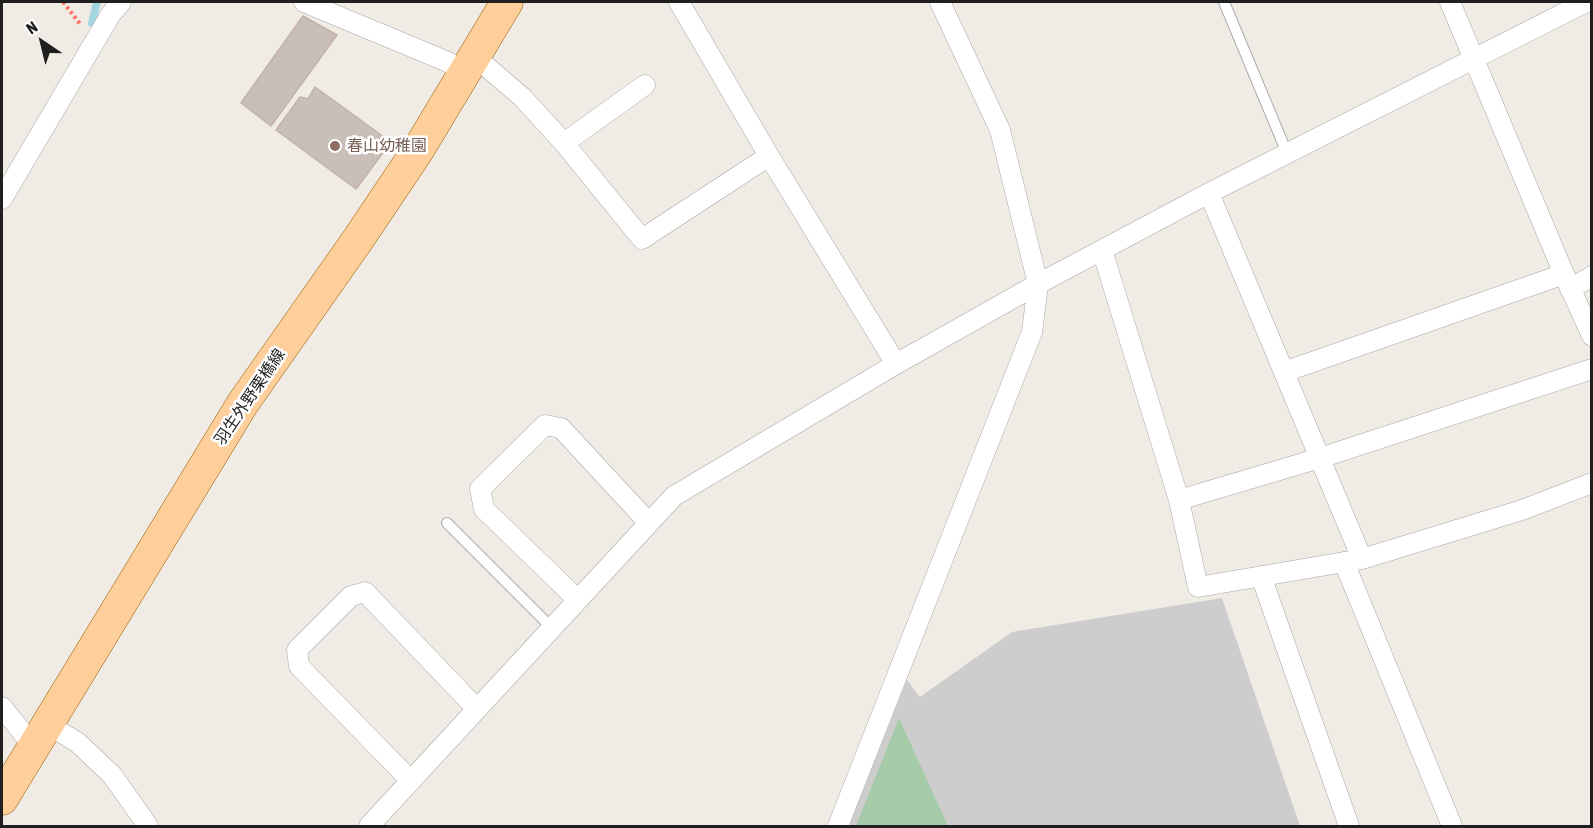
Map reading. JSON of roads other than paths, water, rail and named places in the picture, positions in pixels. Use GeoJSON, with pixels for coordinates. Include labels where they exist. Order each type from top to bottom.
{"type":"FeatureCollection","features":[{"type":"Feature","properties":{"kind":"main road","name":"羽生外野栗橋線"},"geometry":{"type":"LineString","coordinates":[[2,798],[243,404],[418,150],[507,2]]}},
{"type":"Feature","properties":{"kind":"street"},"geometry":{"type":"LineString","coordinates":[[2,199],[111,14],[122,2]]}},
{"type":"Feature","properties":{"kind":"street"},"geometry":{"type":"LineString","coordinates":[[304,2],[448,62],[469,64],[522,97],[564,143],[642,239],[769,156]]}},
{"type":"Feature","properties":{"kind":"street"},"geometry":{"type":"LineString","coordinates":[[679,2],[769,156],[896,364]]}},
{"type":"Feature","properties":{"kind":"street"},"geometry":{"type":"LineString","coordinates":[[838,826],[1032,332],[1038,284],[1000,130],[940,2]]}},
{"type":"Feature","properties":{"kind":"street"},"geometry":{"type":"LineString","coordinates":[[1450,2],[1567,282],[1592,336]]}},
{"type":"Feature","properties":{"kind":"street"},"geometry":{"type":"LineString","coordinates":[[369,826],[674,496],[896,364],[1038,284],[1209,193],[1586,2]]}},
{"type":"Feature","properties":{"kind":"street"},"geometry":{"type":"LineString","coordinates":[[564,143],[645,85]]}},
{"type":"Feature","properties":{"kind":"street"},"geometry":{"type":"LineString","coordinates":[[1209,193],[1320,458],[1353,560],[1452,826]]}},
{"type":"Feature","properties":{"kind":"street"},"geometry":{"type":"LineString","coordinates":[[1102,250],[1179,500],[1198,587],[1353,560],[1522,510],[1592,483]]}},
{"type":"Feature","properties":{"kind":"street"},"geometry":{"type":"LineString","coordinates":[[1284,372],[1592,276]]}},
{"type":"Feature","properties":{"kind":"street"},"geometry":{"type":"LineString","coordinates":[[1179,500],[1320,458],[1592,369]]}},
{"type":"Feature","properties":{"kind":"street"},"geometry":{"type":"LineString","coordinates":[[578,600],[484,509],[480,489],[545,425],[561,428],[649,523]]}},
{"type":"Feature","properties":{"kind":"street"},"geometry":{"type":"LineString","coordinates":[[1261,576],[1349,826]]}},
{"type":"Feature","properties":{"kind":"street"},"geometry":{"type":"LineString","coordinates":[[411,781],[299,666],[297,650],[351,596],[364,592],[477,709]]}},
{"type":"Feature","properties":{"kind":"street"},"geometry":{"type":"LineString","coordinates":[[2,707],[26,737],[41,734],[77,742],[112,775],[147,826]]}},
{"type":"Feature","properties":{"kind":"lane"},"geometry":{"type":"LineString","coordinates":[[1224,2],[1287,153]]}},
{"type":"Feature","properties":{"kind":"lane"},"geometry":{"type":"LineString","coordinates":[[447,523],[552,628]]}},
{"type":"Feature","properties":{"kind":"waterway"},"geometry":{"type":"LineString","coordinates":[[92,23],[97,2]]}},
{"type":"Feature","properties":{"kind":"place","name":"春山幼稚園"},"geometry":{"type":"Point","coordinates":[335,146]}}]}
